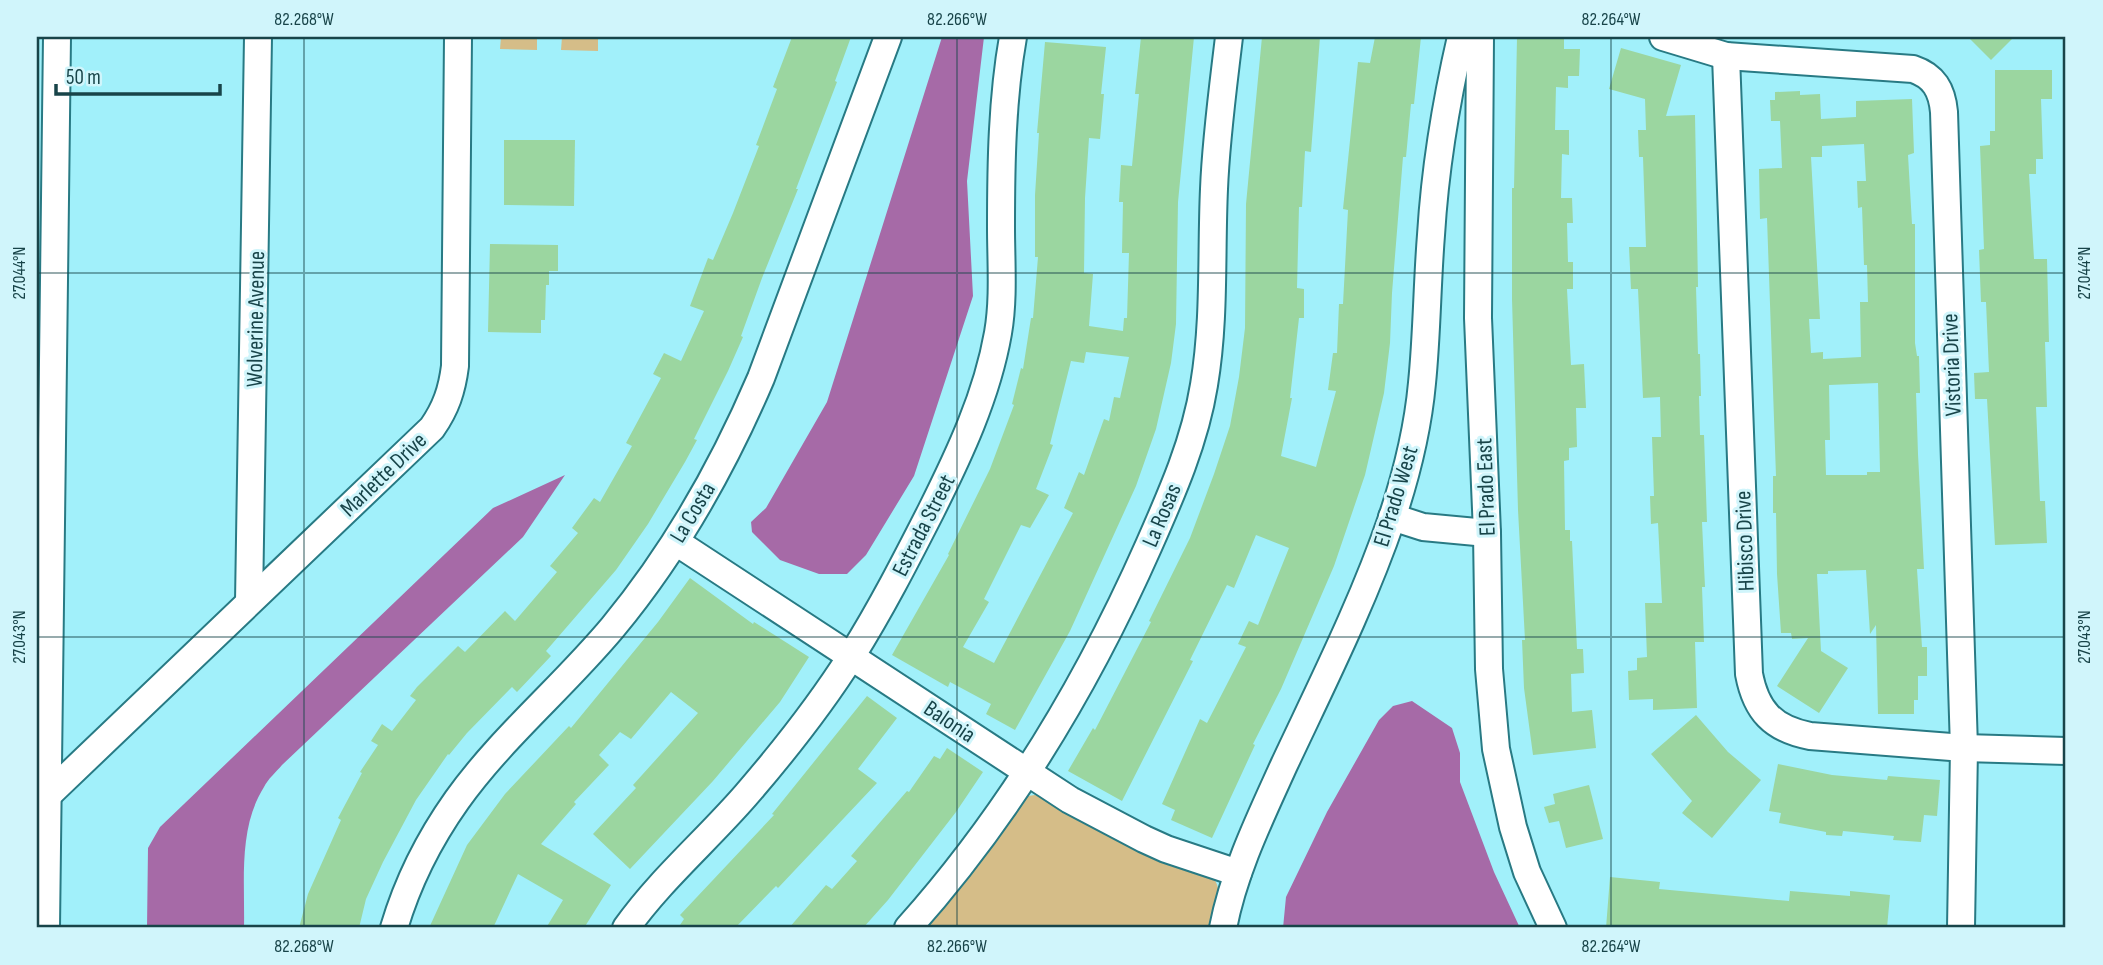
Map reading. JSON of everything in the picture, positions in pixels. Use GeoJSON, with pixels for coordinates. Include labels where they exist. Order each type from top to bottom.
{"type":"FeatureCollection","features":[{"type":"Feature","properties":{"kind":"street"},"geometry":{"type":"LineString","coordinates":[[46,928],[48,795],[43,708],[57,37]]}},
{"type":"Feature","properties":{"kind":"street","name":"Wolverine Avenue"},"geometry":{"type":"LineString","coordinates":[[249,602],[258,37]]}},
{"type":"Feature","properties":{"kind":"street","name":"Marlette Drive"},"geometry":{"type":"LineString","coordinates":[[48,795],[432,428],[443,413],[450,395],[455,366],[458,37]]}},
{"type":"Feature","properties":{"kind":"street","name":"La Costa"},"geometry":{"type":"LineString","coordinates":[[394,928],[421,861],[456,801],[505,743],[581,664],[614,625],[676,542],[739,429],[761,378],[888,37]]}},
{"type":"Feature","properties":{"kind":"street","name":"Estrada Street"},"geometry":{"type":"LineString","coordinates":[[626,928],[650,897],[747,793],[820,701],[851,656],[895,582],[950,474],[981,399],[999,332],[1002,301],[1001,180],[1007,82],[1013,37]]}},
{"type":"Feature","properties":{"kind":"street","name":"La Rosas"},"geometry":{"type":"LineString","coordinates":[[908,928],[976,844],[1027,773],[1074,695],[1139,568],[1172,492],[1196,420],[1208,356],[1214,189],[1219,116],[1229,37]]}},
{"type":"Feature","properties":{"kind":"street","name":"El Prado West"},"geometry":{"type":"LineString","coordinates":[[1223,928],[1238,873],[1258,822],[1353,617],[1392,517],[1411,445],[1422,386],[1437,172],[1449,89],[1461,37]]}},
{"type":"Feature","properties":{"kind":"street","name":"El Prado East"},"geometry":{"type":"LineString","coordinates":[[1480,37],[1478,318],[1487,533],[1489,669],[1501,774],[1513,827],[1527,872],[1553,928]]}},
{"type":"Feature","properties":{"kind":"street","name":"Vistoria Drive"},"geometry":{"type":"LineString","coordinates":[[1663,37],[1726,56],[1913,69],[1930,77],[1940,92],[1944,112],[1964,748],[1961,928]]}},
{"type":"Feature","properties":{"kind":"street","name":"Hibisco Drive"},"geometry":{"type":"LineString","coordinates":[[1726,56],[1749,674],[1755,697],[1761,709],[1776,724],[1798,734],[1964,748],[2066,751]]}},
{"type":"Feature","properties":{"kind":"street"},"geometry":{"type":"LineString","coordinates":[[1392,517],[1423,527],[1487,533]]}},
{"type":"Feature","properties":{"kind":"street","name":"Balonia"},"geometry":{"type":"LineString","coordinates":[[676,542],[1027,773],[1125,831],[1166,849],[1238,873]]}},
{"type":"Feature","properties":{"kind":"shaded area"},"geometry":{"type":"Polygon","coordinates":[[[501,37],[537,37],[537,50],[500,49],[501,37]]]}},
{"type":"Feature","properties":{"kind":"shaded area"},"geometry":{"type":"Polygon","coordinates":[[[562,37],[598,37],[598,51],[561,50],[562,37]]]}},
{"type":"Feature","properties":{"kind":"shaded area"},"geometry":{"type":"Polygon","coordinates":[[[942,37],[984,37],[967,181],[973,296],[914,476],[866,555],[847,574],[819,574],[780,560],[752,532],[751,522],[766,508],[827,402],[942,37]]]}},
{"type":"Feature","properties":{"kind":"shaded area"},"geometry":{"type":"Polygon","coordinates":[[[565,475],[523,537],[268,781],[256,803],[247,837],[244,928],[147,928],[148,848],[160,827],[493,508],[565,475]]]}},
{"type":"Feature","properties":{"kind":"shaded area"},"geometry":{"type":"Polygon","coordinates":[[[1412,701],[1452,728],[1460,753],[1460,782],[1494,872],[1520,928],[1283,928],[1286,897],[1327,812],[1379,720],[1393,706],[1412,701]]]}},
{"type":"Feature","properties":{"kind":"shaded area"},"geometry":{"type":"Polygon","coordinates":[[[1035,795],[1211,876],[1219,894],[1212,928],[926,928],[1023,800],[1035,795]]]}},
{"type":"Feature","properties":{"kind":"building"},"geometry":{"type":"Polygon","coordinates":[[[792,37],[851,37],[798,189],[741,336],[743,337],[685,462],[648,524],[616,570],[546,651],[551,656],[517,692],[512,687],[448,754],[416,800],[383,862],[366,899],[359,928],[299,928],[308,894],[341,820],[338,818],[362,773],[360,772],[378,745],[371,741],[382,724],[392,731],[416,700],[410,696],[458,646],[465,652],[505,611],[515,621],[557,572],[550,566],[578,533],[572,528],[594,498],[600,502],[632,446],[626,443],[661,378],[653,374],[664,353],[681,361],[704,311],[690,306],[708,258],[713,260],[759,146],[756,145],[777,89],[773,87],[792,37]]]}},
{"type":"Feature","properties":{"kind":"building"},"geometry":{"type":"Polygon","coordinates":[[[1141,37],[1194,37],[1178,202],[1176,324],[1171,363],[1156,429],[1136,486],[1070,631],[1015,730],[986,714],[991,704],[950,682],[948,687],[892,655],[949,555],[990,469],[1014,405],[1012,404],[1021,368],[1023,369],[1033,318],[1038,257],[1035,257],[1037,133],[1045,42],[1106,47],[1100,139],[1089,138],[1084,273],[1093,274],[1089,326],[1123,331],[1124,318],[1127,318],[1129,253],[1122,253],[1123,202],[1119,202],[1121,165],[1132,166],[1139,94],[1135,94],[1141,37]],[[1086,352],[1084,363],[1071,361],[1050,444],[1053,445],[1036,489],[1049,495],[1030,528],[1021,525],[984,599],[989,602],[963,647],[994,663],[1073,513],[1064,508],[1079,472],[1084,475],[1104,419],[1109,421],[1114,397],[1120,398],[1129,357],[1086,352]]]}},
{"type":"Feature","properties":{"kind":"building"},"geometry":{"type":"Polygon","coordinates":[[[1262,37],[1320,37],[1311,152],[1305,151],[1302,207],[1299,207],[1297,288],[1304,289],[1304,318],[1299,318],[1292,398],[1281,456],[1316,467],[1336,391],[1328,390],[1333,353],[1337,353],[1339,304],[1343,304],[1348,210],[1343,209],[1358,62],[1370,63],[1375,37],[1421,37],[1414,104],[1411,104],[1406,157],[1403,157],[1384,393],[1365,475],[1334,566],[1212,838],[1171,820],[1175,810],[1162,804],[1200,719],[1207,723],[1246,647],[1238,644],[1249,621],[1258,625],[1289,548],[1256,535],[1234,588],[1227,585],[1190,660],[1193,661],[1122,801],[1068,771],[1093,728],[1095,730],[1151,622],[1149,621],[1190,538],[1230,426],[1245,328],[1246,204],[1262,37]]]}},
{"type":"Feature","properties":{"kind":"building"},"geometry":{"type":"Polygon","coordinates":[[[1968,37],[2014,37],[1991,60],[1968,37]]]}},
{"type":"Feature","properties":{"kind":"building"},"geometry":{"type":"Polygon","coordinates":[[[1517,38],[1564,39],[1564,49],[1580,49],[1579,76],[1568,76],[1568,88],[1556,87],[1555,130],[1569,130],[1569,155],[1562,154],[1561,198],[1572,198],[1573,223],[1567,223],[1568,262],[1573,262],[1573,289],[1567,289],[1571,365],[1584,364],[1586,408],[1576,408],[1577,447],[1569,448],[1569,460],[1564,461],[1565,530],[1570,530],[1572,541],[1577,649],[1583,649],[1584,673],[1571,674],[1572,712],[1592,710],[1596,748],[1533,755],[1524,688],[1522,640],[1525,640],[1512,299],[1512,188],[1517,38]]]}},
{"type":"Feature","properties":{"kind":"building"},"geometry":{"type":"Polygon","coordinates":[[[1621,48],[1681,65],[1666,116],[1695,115],[1700,435],[1704,435],[1707,522],[1702,522],[1704,642],[1695,642],[1697,708],[1653,710],[1653,699],[1629,700],[1628,671],[1637,670],[1637,658],[1647,657],[1645,603],[1662,603],[1658,523],[1651,524],[1650,496],[1654,496],[1652,437],[1661,437],[1660,397],[1643,398],[1638,289],[1631,289],[1629,247],[1646,247],[1643,157],[1639,157],[1638,130],[1646,130],[1645,99],[1609,89],[1621,48]]]}},
{"type":"Feature","properties":{"kind":"building"},"geometry":{"type":"Polygon","coordinates":[[[1995,70],[2052,70],[2052,99],[2041,99],[2043,159],[2036,159],[2036,174],[2029,174],[2034,259],[2047,259],[2047,407],[2036,407],[2040,501],[2045,501],[2047,543],[1995,545],[1987,399],[1975,399],[1974,373],[1989,372],[1986,302],[1981,302],[1979,250],[1984,249],[1980,146],[1990,145],[1990,131],[1995,131],[1995,70]]]}},
{"type":"Feature","properties":{"kind":"building"},"geometry":{"type":"Polygon","coordinates":[[[1800,91],[1800,95],[1820,94],[1821,119],[1856,117],[1856,101],[1912,99],[1914,153],[1908,155],[1912,224],[1915,224],[1915,343],[1919,356],[1920,393],[1916,393],[1924,569],[1917,569],[1922,647],[1927,647],[1927,676],[1918,676],[1918,700],[1914,700],[1914,714],[1878,714],[1876,625],[1870,634],[1866,570],[1817,574],[1821,651],[1848,668],[1819,713],[1777,686],[1808,638],[1792,639],[1791,633],[1781,633],[1776,513],[1773,513],[1773,476],[1776,476],[1767,218],[1760,219],[1759,169],[1782,168],[1780,121],[1771,121],[1770,100],[1775,100],[1775,92],[1800,91]],[[1864,144],[1822,146],[1822,157],[1811,157],[1820,319],[1809,319],[1811,353],[1823,352],[1823,359],[1861,357],[1860,302],[1868,302],[1862,207],[1858,208],[1857,181],[1866,181],[1864,144]],[[1878,383],[1829,385],[1830,440],[1825,440],[1826,475],[1867,475],[1867,472],[1880,472],[1878,383]]]}},
{"type":"Feature","properties":{"kind":"building"},"geometry":{"type":"Polygon","coordinates":[[[504,140],[575,140],[574,206],[504,205],[504,140]]]}},
{"type":"Feature","properties":{"kind":"building"},"geometry":{"type":"Polygon","coordinates":[[[490,244],[558,245],[558,271],[549,271],[545,320],[541,320],[541,333],[488,332],[490,244]]]}},
{"type":"Feature","properties":{"kind":"building"},"geometry":{"type":"Polygon","coordinates":[[[690,578],[753,624],[754,622],[809,657],[780,702],[713,781],[630,869],[593,834],[636,788],[633,785],[698,713],[671,692],[631,739],[620,732],[599,755],[609,765],[574,802],[576,804],[541,844],[611,885],[584,928],[546,928],[563,900],[518,874],[493,928],[429,928],[467,845],[505,794],[569,726],[571,728],[658,622],[690,578]]]}},
{"type":"Feature","properties":{"kind":"building"},"geometry":{"type":"Polygon","coordinates":[[[867,696],[897,718],[858,769],[877,783],[778,888],[776,886],[735,928],[678,928],[684,919],[680,915],[774,815],[772,814],[867,696]]]}},
{"type":"Feature","properties":{"kind":"building"},"geometry":{"type":"Polygon","coordinates":[[[1696,715],[1728,752],[1761,780],[1712,838],[1682,813],[1692,801],[1651,754],[1696,715]]]}},
{"type":"Feature","properties":{"kind":"building"},"geometry":{"type":"Polygon","coordinates":[[[947,748],[983,772],[956,812],[888,900],[863,928],[789,928],[826,885],[832,889],[857,861],[851,856],[907,791],[909,792],[934,756],[940,759],[947,748]]]}},
{"type":"Feature","properties":{"kind":"building"},"geometry":{"type":"Polygon","coordinates":[[[1778,764],[1832,775],[1887,780],[1888,776],[1940,780],[1937,816],[1924,815],[1921,842],[1893,840],[1894,836],[1843,831],[1842,836],[1826,835],[1826,832],[1779,823],[1781,813],[1769,811],[1778,764]]]}},
{"type":"Feature","properties":{"kind":"building"},"geometry":{"type":"Polygon","coordinates":[[[1589,785],[1603,839],[1566,848],[1559,821],[1549,823],[1544,807],[1555,804],[1553,794],[1589,785]]]}},
{"type":"Feature","properties":{"kind":"building"},"geometry":{"type":"Polygon","coordinates":[[[1610,877],[1660,882],[1659,889],[1789,901],[1790,891],[1850,896],[1850,891],[1890,895],[1887,928],[1606,928],[1610,877]]]}}]}
